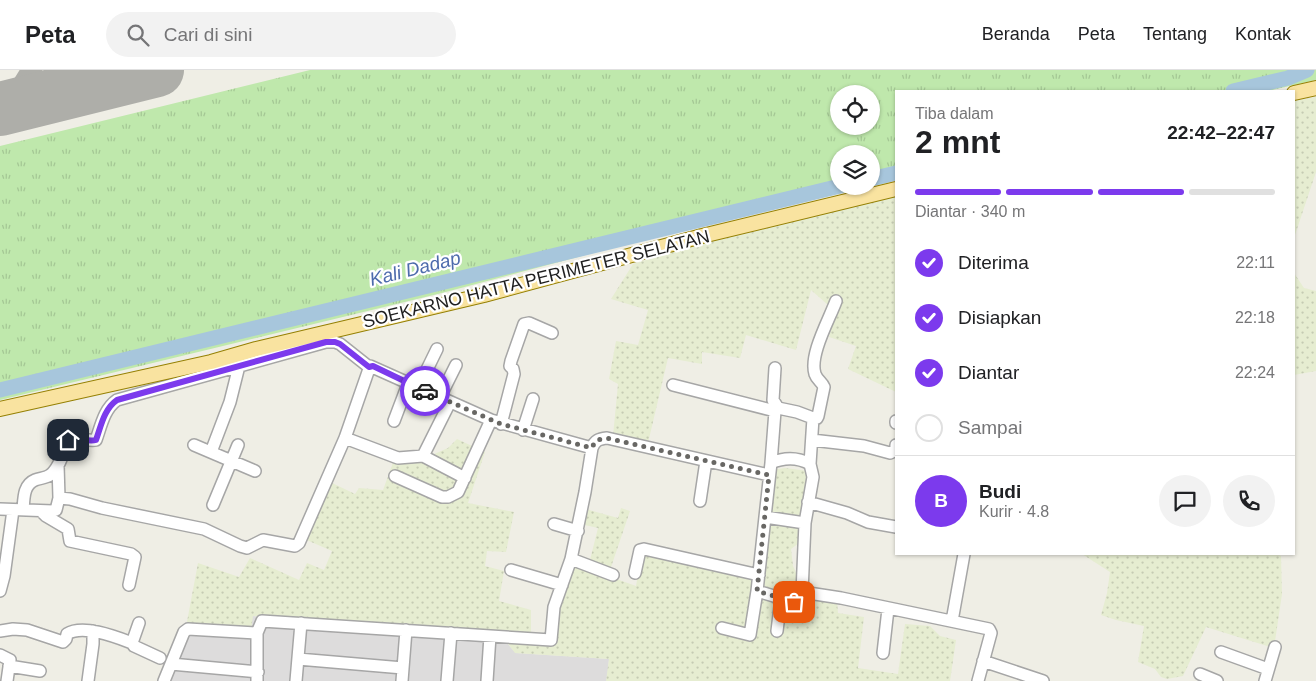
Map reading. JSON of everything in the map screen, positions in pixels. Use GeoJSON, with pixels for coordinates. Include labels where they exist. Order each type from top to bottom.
{"type":"FeatureCollection","features":[{"type":"Feature","properties":{"kind":"main road"},"geometry":{"type":"LineString","coordinates":[[1295,93],[1316,88]]}},
{"type":"Feature","properties":{"kind":"main road","name":"SOEKARNO HATTA PERIMETER SELATAN"},"geometry":{"type":"LineString","coordinates":[[0,409],[211,362],[484,295],[702,236],[895,189]]}},
{"type":"Feature","properties":{"kind":"street"},"geometry":{"type":"LineString","coordinates":[[673,385],[776,410],[797,412],[816,418],[824,387],[817,380],[814,361],[836,301]]}},
{"type":"Feature","properties":{"kind":"street"},"geometry":{"type":"LineString","coordinates":[[395,476],[442,497],[448,497],[458,492],[496,422],[514,374],[510,366],[511,361],[524,324],[529,324],[552,333]]}},
{"type":"Feature","properties":{"kind":"street"},"geometry":{"type":"LineString","coordinates":[[0,591],[18,510],[27,485],[34,480],[50,475],[58,465],[68,440],[78,438],[88,441],[96,440],[106,413],[112,403],[117,400],[326,342],[340,344],[369,367],[373,366],[413,386],[496,422],[592,448]]}},
{"type":"Feature","properties":{"kind":"street"},"geometry":{"type":"LineString","coordinates":[[394,421],[413,386],[437,349]]}},
{"type":"Feature","properties":{"kind":"street"},"geometry":{"type":"LineString","coordinates":[[423,456],[456,365]]}},
{"type":"Feature","properties":{"kind":"street"},"geometry":{"type":"LineString","coordinates":[[211,452],[230,402],[239,366]]}},
{"type":"Feature","properties":{"kind":"street"},"geometry":{"type":"LineString","coordinates":[[59,498],[70,498],[102,508],[204,530],[247,548],[263,540],[295,546],[299,543],[345,438],[369,367]]}},
{"type":"Feature","properties":{"kind":"street"},"geometry":{"type":"LineString","coordinates":[[722,628],[750,635],[759,575],[776,410],[773,400],[775,368]]}},
{"type":"Feature","properties":{"kind":"street"},"geometry":{"type":"LineString","coordinates":[[523,430],[533,399]]}},
{"type":"Feature","properties":{"kind":"street"},"geometry":{"type":"LineString","coordinates":[[757,591],[798,602],[800,600],[805,523],[813,476],[810,464],[813,418]]}},
{"type":"Feature","properties":{"kind":"street"},"geometry":{"type":"LineString","coordinates":[[345,438],[398,458],[423,456],[465,478]]}},
{"type":"Feature","properties":{"kind":"street"},"geometry":{"type":"LineString","coordinates":[[170,664],[257,677],[258,633],[262,621],[551,640],[554,607],[578,531],[594,443],[600,439],[607,438],[769,475]]}},
{"type":"Feature","properties":{"kind":"street"},"geometry":{"type":"LineString","coordinates":[[812,440],[854,444],[890,453],[895,450]]}},
{"type":"Feature","properties":{"kind":"street"},"geometry":{"type":"LineString","coordinates":[[194,445],[256,471]]}},
{"type":"Feature","properties":{"kind":"street"},"geometry":{"type":"LineString","coordinates":[[213,505],[238,445]]}},
{"type":"Feature","properties":{"kind":"street"},"geometry":{"type":"LineString","coordinates":[[771,463],[788,458],[802,460],[810,464]]}},
{"type":"Feature","properties":{"kind":"street"},"geometry":{"type":"LineString","coordinates":[[700,501],[706,462]]}},
{"type":"Feature","properties":{"kind":"street"},"geometry":{"type":"LineString","coordinates":[[0,509],[56,510],[59,498],[58,465]]}},
{"type":"Feature","properties":{"kind":"street"},"geometry":{"type":"LineString","coordinates":[[808,502],[847,512],[868,522],[895,527]]}},
{"type":"Feature","properties":{"kind":"street"},"geometry":{"type":"LineString","coordinates":[[41,511],[68,529],[70,541],[131,554],[135,557],[128,585]]}},
{"type":"Feature","properties":{"kind":"street"},"geometry":{"type":"LineString","coordinates":[[765,516],[805,523]]}},
{"type":"Feature","properties":{"kind":"street"},"geometry":{"type":"LineString","coordinates":[[554,524],[578,531]]}},
{"type":"Feature","properties":{"kind":"street"},"geometry":{"type":"LineString","coordinates":[[635,573],[640,550],[644,549],[759,575]]}},
{"type":"Feature","properties":{"kind":"street"},"geometry":{"type":"LineString","coordinates":[[952,621],[964,555]]}},
{"type":"Feature","properties":{"kind":"street"},"geometry":{"type":"LineString","coordinates":[[571,558],[613,575]]}},
{"type":"Feature","properties":{"kind":"street"},"geometry":{"type":"LineString","coordinates":[[511,570],[562,585]]}},
{"type":"Feature","properties":{"kind":"street"},"geometry":{"type":"LineString","coordinates":[[802,592],[991,630],[978,681]]}},
{"type":"Feature","properties":{"kind":"street"},"geometry":{"type":"LineString","coordinates":[[777,631],[781,598]]}},
{"type":"Feature","properties":{"kind":"street"},"geometry":{"type":"LineString","coordinates":[[883,653],[888,609]]}},
{"type":"Feature","properties":{"kind":"street"},"geometry":{"type":"LineString","coordinates":[[132,643],[139,623]]}},
{"type":"Feature","properties":{"kind":"street"},"geometry":{"type":"LineString","coordinates":[[296,681],[301,623]]}},
{"type":"Feature","properties":{"kind":"street"},"geometry":{"type":"LineString","coordinates":[[0,631],[13,629],[27,630],[63,642],[69,632],[101,632],[132,643],[137,649],[160,658]]}},
{"type":"Feature","properties":{"kind":"street"},"geometry":{"type":"LineString","coordinates":[[164,681],[184,632],[188,629],[258,633]]}},
{"type":"Feature","properties":{"kind":"street"},"geometry":{"type":"LineString","coordinates":[[402,681],[406,630]]}},
{"type":"Feature","properties":{"kind":"street"},"geometry":{"type":"LineString","coordinates":[[88,681],[93,631]]}},
{"type":"Feature","properties":{"kind":"street"},"geometry":{"type":"LineString","coordinates":[[447,681],[451,633]]}},
{"type":"Feature","properties":{"kind":"street"},"geometry":{"type":"LineString","coordinates":[[487,681],[490,636]]}},
{"type":"Feature","properties":{"kind":"street"},"geometry":{"type":"LineString","coordinates":[[1221,652],[1266,675],[1275,647]]}},
{"type":"Feature","properties":{"kind":"street"},"geometry":{"type":"LineString","coordinates":[[0,654],[10,660],[7,681]]}},
{"type":"Feature","properties":{"kind":"street"},"geometry":{"type":"LineString","coordinates":[[298,659],[403,668]]}},
{"type":"Feature","properties":{"kind":"street"},"geometry":{"type":"LineString","coordinates":[[983,661],[1043,681]]}},
{"type":"Feature","properties":{"kind":"street"},"geometry":{"type":"LineString","coordinates":[[9,666],[40,671]]}},
{"type":"Feature","properties":{"kind":"street"},"geometry":{"type":"LineString","coordinates":[[1200,674],[1217,681]]}},
{"type":"Feature","properties":{"kind":"shaded area"},"geometry":{"type":"Polygon","coordinates":[[[252,616],[501,637],[516,653],[609,659],[607,681],[167,681],[186,627],[251,629],[252,616]]]}},
{"type":"Feature","properties":{"kind":"green space"},"geometry":{"type":"Polygon","coordinates":[[[310,70],[1316,70],[1316,80],[1272,90],[895,90],[895,180],[880,184],[880,145],[830,145],[830,195],[832,195],[631,243],[442,293],[0,400],[0,146],[310,70]]]}},
{"type":"Feature","properties":{"kind":"green space"},"geometry":{"type":"Polygon","coordinates":[[[1316,97],[1316,172],[1295,235],[1295,101],[1316,97]]]}},
{"type":"Feature","properties":{"kind":"green space"},"geometry":{"type":"Polygon","coordinates":[[[895,192],[895,392],[848,369],[856,346],[829,337],[836,312],[811,290],[796,350],[746,335],[740,358],[702,352],[702,364],[668,358],[648,443],[613,436],[618,384],[609,379],[616,341],[638,345],[648,310],[611,299],[633,264],[765,224],[895,192]]]}},
{"type":"Feature","properties":{"kind":"green space"},"geometry":{"type":"Polygon","coordinates":[[[1295,274],[1304,288],[1316,291],[1316,371],[1295,375],[1295,274]]]}},
{"type":"Feature","properties":{"kind":"green space"},"geometry":{"type":"Polygon","coordinates":[[[457,439],[485,452],[468,503],[514,512],[506,552],[487,551],[485,566],[504,571],[499,601],[531,610],[531,639],[549,642],[571,563],[588,568],[598,528],[576,523],[582,508],[618,518],[621,508],[630,511],[608,576],[636,586],[642,550],[760,576],[772,470],[785,468],[808,471],[799,543],[791,549],[793,566],[807,596],[837,601],[838,613],[864,617],[858,668],[898,674],[905,624],[930,626],[940,636],[956,640],[950,681],[606,681],[609,659],[515,653],[502,636],[253,616],[251,630],[186,627],[198,563],[239,577],[250,558],[299,580],[307,563],[324,570],[332,551],[302,538],[328,481],[355,494],[359,488],[383,490],[394,460],[425,458],[448,448],[457,439]]]}},
{"type":"Feature","properties":{"kind":"green space"},"geometry":{"type":"Polygon","coordinates":[[[1084,555],[1279,555],[1281,556],[1282,594],[1274,648],[1206,627],[1183,676],[1167,679],[1161,677],[1155,669],[1138,662],[1144,626],[1101,615],[1110,572],[1084,555]]]}},
{"type":"Feature","properties":{"kind":"waterway","name":"Kali Dadap"},"geometry":{"type":"LineString","coordinates":[[1237,90],[1288,78],[1307,70]]}},
{"type":"Feature","properties":{"kind":"waterway","name":"Kali Dadap"},"geometry":{"type":"LineString","coordinates":[[880,177],[895,173]]}},
{"type":"Feature","properties":{"kind":"waterway","name":"Kali Dadap"},"geometry":{"type":"LineString","coordinates":[[0,390],[830,188]]}},
{"type":"Feature","properties":{"kind":"taxiway"},"geometry":{"type":"LineString","coordinates":[[0,107],[17,94],[32,70]]}},
{"type":"Feature","properties":{"kind":"taxiway"},"geometry":{"type":"LineString","coordinates":[[54,70],[75,83],[100,84]]}},
{"type":"Feature","properties":{"kind":"taxiway"},"geometry":{"type":"LineString","coordinates":[[104,83],[135,70]]}},
{"type":"Feature","properties":{"kind":"runway"},"geometry":{"type":"LineString","coordinates":[[0,109],[157,70]]}},
{"type":"Feature","properties":{"kind":"way so far"},"geometry":{"type":"LineString","coordinates":[[425,391],[501,424],[592,448],[594,443],[600,439],[607,438],[769,475],[757,591],[794,602]]}},
{"type":"Feature","properties":{"kind":"route"},"geometry":{"type":"LineString","coordinates":[[68,440],[78,438],[88,441],[96,440],[106,413],[112,403],[117,400],[326,342],[340,344],[369,367],[373,366],[425,391]]}}]}
